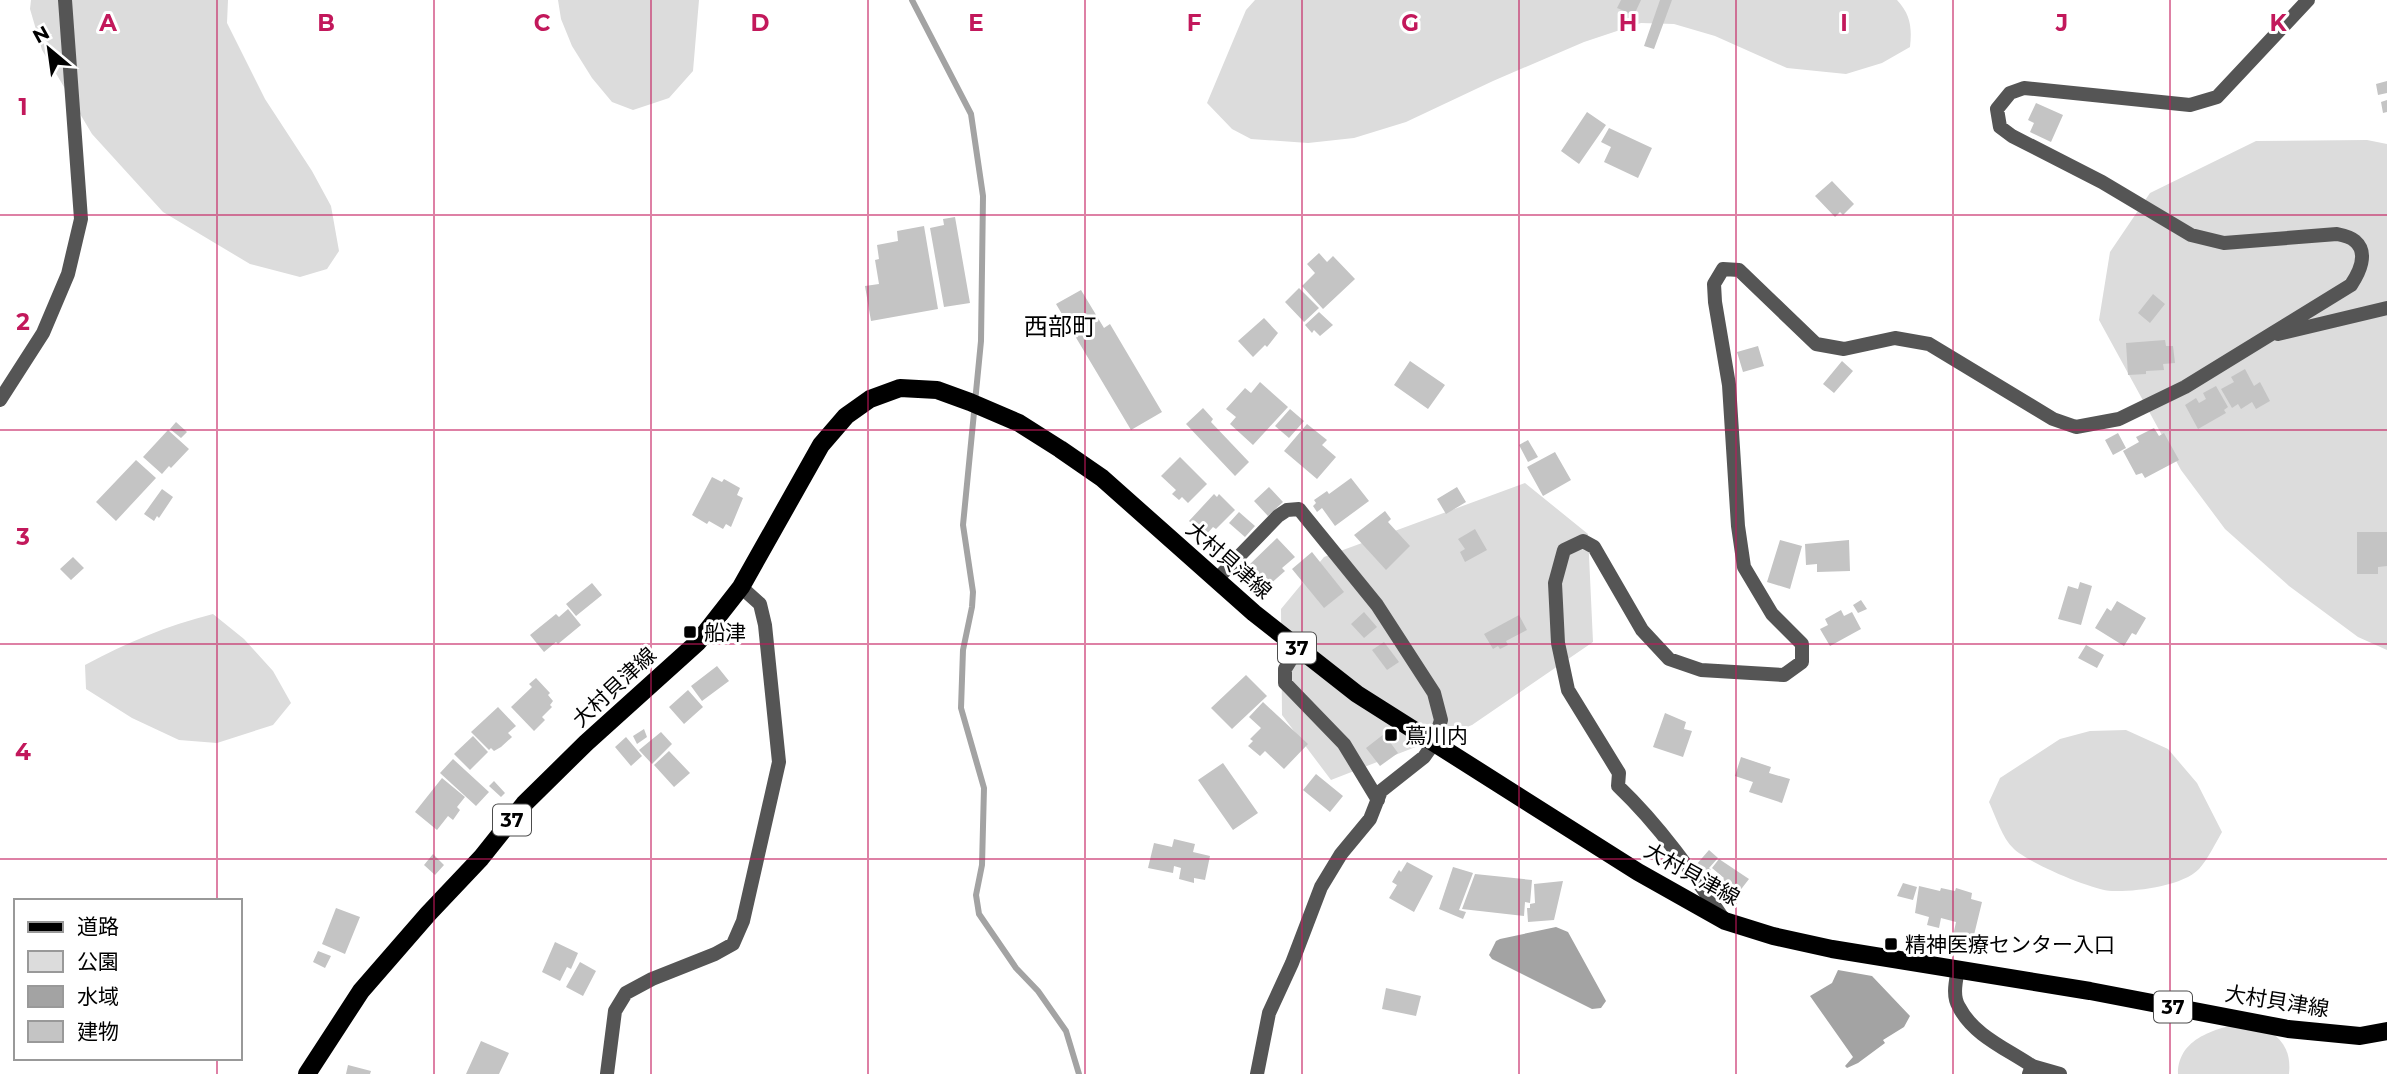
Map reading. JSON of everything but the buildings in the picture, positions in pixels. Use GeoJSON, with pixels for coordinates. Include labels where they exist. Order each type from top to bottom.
{"type":"FeatureCollection","features":[{"type":"Feature","properties":{"kind":"main road","name":"大村貝津線"},"geometry":{"type":"LineString","coordinates":[[307,1074],[361,990],[481,858],[524,804],[698,642],[741,587],[821,445],[846,416],[870,399],[900,388],[937,390],[1029,429],[1102,478],[1298,648],[1357,694],[1637,872],[1725,920],[1773,936],[1832,949],[2090,991],[2288,1029],[2360,1036],[2387,1031]]}},
{"type":"Feature","properties":{"kind":"street"},"geometry":{"type":"LineString","coordinates":[[0,400],[43,333],[68,274],[81,219],[65,0]]}},
{"type":"Feature","properties":{"kind":"street"},"geometry":{"type":"LineString","coordinates":[[1725,920],[1672,845],[1647,814],[1618,786],[1619,773],[1569,690],[1558,643],[1555,583],[1564,550],[1583,541],[1594,547],[1642,630],[1669,659],[1701,670],[1784,675],[1802,662],[1802,644],[1772,614],[1744,567],[1738,526],[1729,385],[1715,302],[1714,284],[1723,269],[1739,270],[1816,344],[1844,349],[1895,338],[1929,344],[2053,419],[2076,427],[2119,419],[2185,387],[2351,285],[2362,269],[2361,251],[2355,240],[2337,233],[2224,243],[2191,235],[2102,182],[2012,136],[2000,127],[1997,109],[2010,93],[2024,88],[2190,105],[2217,97],[2308,0]]}},
{"type":"Feature","properties":{"kind":"street"},"geometry":{"type":"LineString","coordinates":[[2263,338],[2387,308]]}},
{"type":"Feature","properties":{"kind":"street"},"geometry":{"type":"LineString","coordinates":[[1217,579],[1278,516],[1287,510],[1299,509],[1377,605],[1434,693],[1441,720],[1434,743],[1424,757],[1381,790],[1370,819],[1341,854],[1321,887],[1292,963],[1269,1013],[1256,1074]]}},
{"type":"Feature","properties":{"kind":"street"},"geometry":{"type":"LineString","coordinates":[[607,1074],[615,1011],[626,993],[733,944],[743,921],[779,762],[765,625],[760,604],[741,587]]}},
{"type":"Feature","properties":{"kind":"street"},"geometry":{"type":"LineString","coordinates":[[1298,648],[1284,669],[1286,683],[1343,744],[1378,800]]}},
{"type":"Feature","properties":{"kind":"street"},"geometry":{"type":"LineString","coordinates":[[1958,969],[1955,987],[1957,1006],[1975,1029],[2031,1070],[2060,1074]]}},
{"type":"Feature","properties":{"kind":"green space"},"geometry":{"type":"Polygon","coordinates":[[[31,0],[228,0],[227,23],[265,99],[312,171],[331,206],[339,251],[327,269],[300,277],[250,264],[163,212],[92,134],[42,50],[30,9],[31,0]]]}},
{"type":"Feature","properties":{"kind":"green space"},"geometry":{"type":"Polygon","coordinates":[[[558,0],[699,0],[693,71],[669,98],[633,110],[612,102],[592,78],[572,46],[561,19],[558,0]]]}},
{"type":"Feature","properties":{"kind":"green space"},"geometry":{"type":"Polygon","coordinates":[[[1255,0],[1897,0],[1908,16],[1911,40],[1910,47],[1882,63],[1846,74],[1787,68],[1715,36],[1674,24],[1641,23],[1584,42],[1406,122],[1354,138],[1308,143],[1251,139],[1232,129],[1207,103],[1246,10],[1255,0]]]}},
{"type":"Feature","properties":{"kind":"green space"},"geometry":{"type":"Polygon","coordinates":[[[2367,140],[2387,144],[2387,650],[2358,637],[2289,586],[2225,529],[2181,470],[2099,320],[2110,252],[2150,193],[2256,141],[2367,140]]]}},
{"type":"Feature","properties":{"kind":"green space"},"geometry":{"type":"Polygon","coordinates":[[[1525,483],[1588,534],[1593,642],[1472,725],[1331,780],[1282,715],[1281,609],[1324,557],[1525,483]]]}},
{"type":"Feature","properties":{"kind":"green space"},"geometry":{"type":"Polygon","coordinates":[[[213,614],[244,639],[273,671],[291,703],[273,725],[217,743],[179,740],[132,718],[86,689],[85,665],[148,635],[213,614]]]}},
{"type":"Feature","properties":{"kind":"green space"},"geometry":{"type":"Polygon","coordinates":[[[2126,730],[2168,749],[2197,783],[2222,832],[2199,869],[2171,884],[2112,891],[2061,875],[2014,849],[2003,833],[1989,802],[2000,778],[2060,739],[2090,731],[2126,730]]]}},
{"type":"Feature","properties":{"kind":"green space"},"geometry":{"type":"Polygon","coordinates":[[[2253,1021],[2281,1042],[2288,1055],[2289,1074],[2178,1074],[2185,1050],[2194,1042],[2216,1030],[2253,1021]]]}},
{"type":"Feature","properties":{"kind":"water"},"geometry":{"type":"Polygon","coordinates":[[[1556,927],[1568,932],[1606,1001],[1601,1008],[1592,1009],[1492,959],[1489,955],[1496,941],[1500,939],[1556,927]]]}},
{"type":"Feature","properties":{"kind":"water"},"geometry":{"type":"Polygon","coordinates":[[[1838,970],[1872,976],[1910,1016],[1904,1027],[1883,1040],[1885,1043],[1847,1068],[1845,1066],[1853,1057],[1810,996],[1832,983],[1838,970]]]}},
{"type":"Feature","properties":{"kind":"waterway"},"geometry":{"type":"LineString","coordinates":[[912,0],[971,114],[983,196],[981,341],[963,525],[973,592],[963,650],[961,708],[984,788],[982,865],[976,895],[979,914],[1016,968],[1038,991],[1066,1031],[1079,1074]]}},
{"type":"Feature","properties":{"kind":"place","name":"船津"},"geometry":{"type":"Point","coordinates":[690,632]}},
{"type":"Feature","properties":{"kind":"place","name":"蔦川内"},"geometry":{"type":"Point","coordinates":[1391,735]}},
{"type":"Feature","properties":{"kind":"place","name":"精神医療センター入口"},"geometry":{"type":"Point","coordinates":[1891,944]}},
{"type":"Feature","properties":{"kind":"district","name":"西部町"},"geometry":{"type":"Point","coordinates":[1060,326]}}]}
